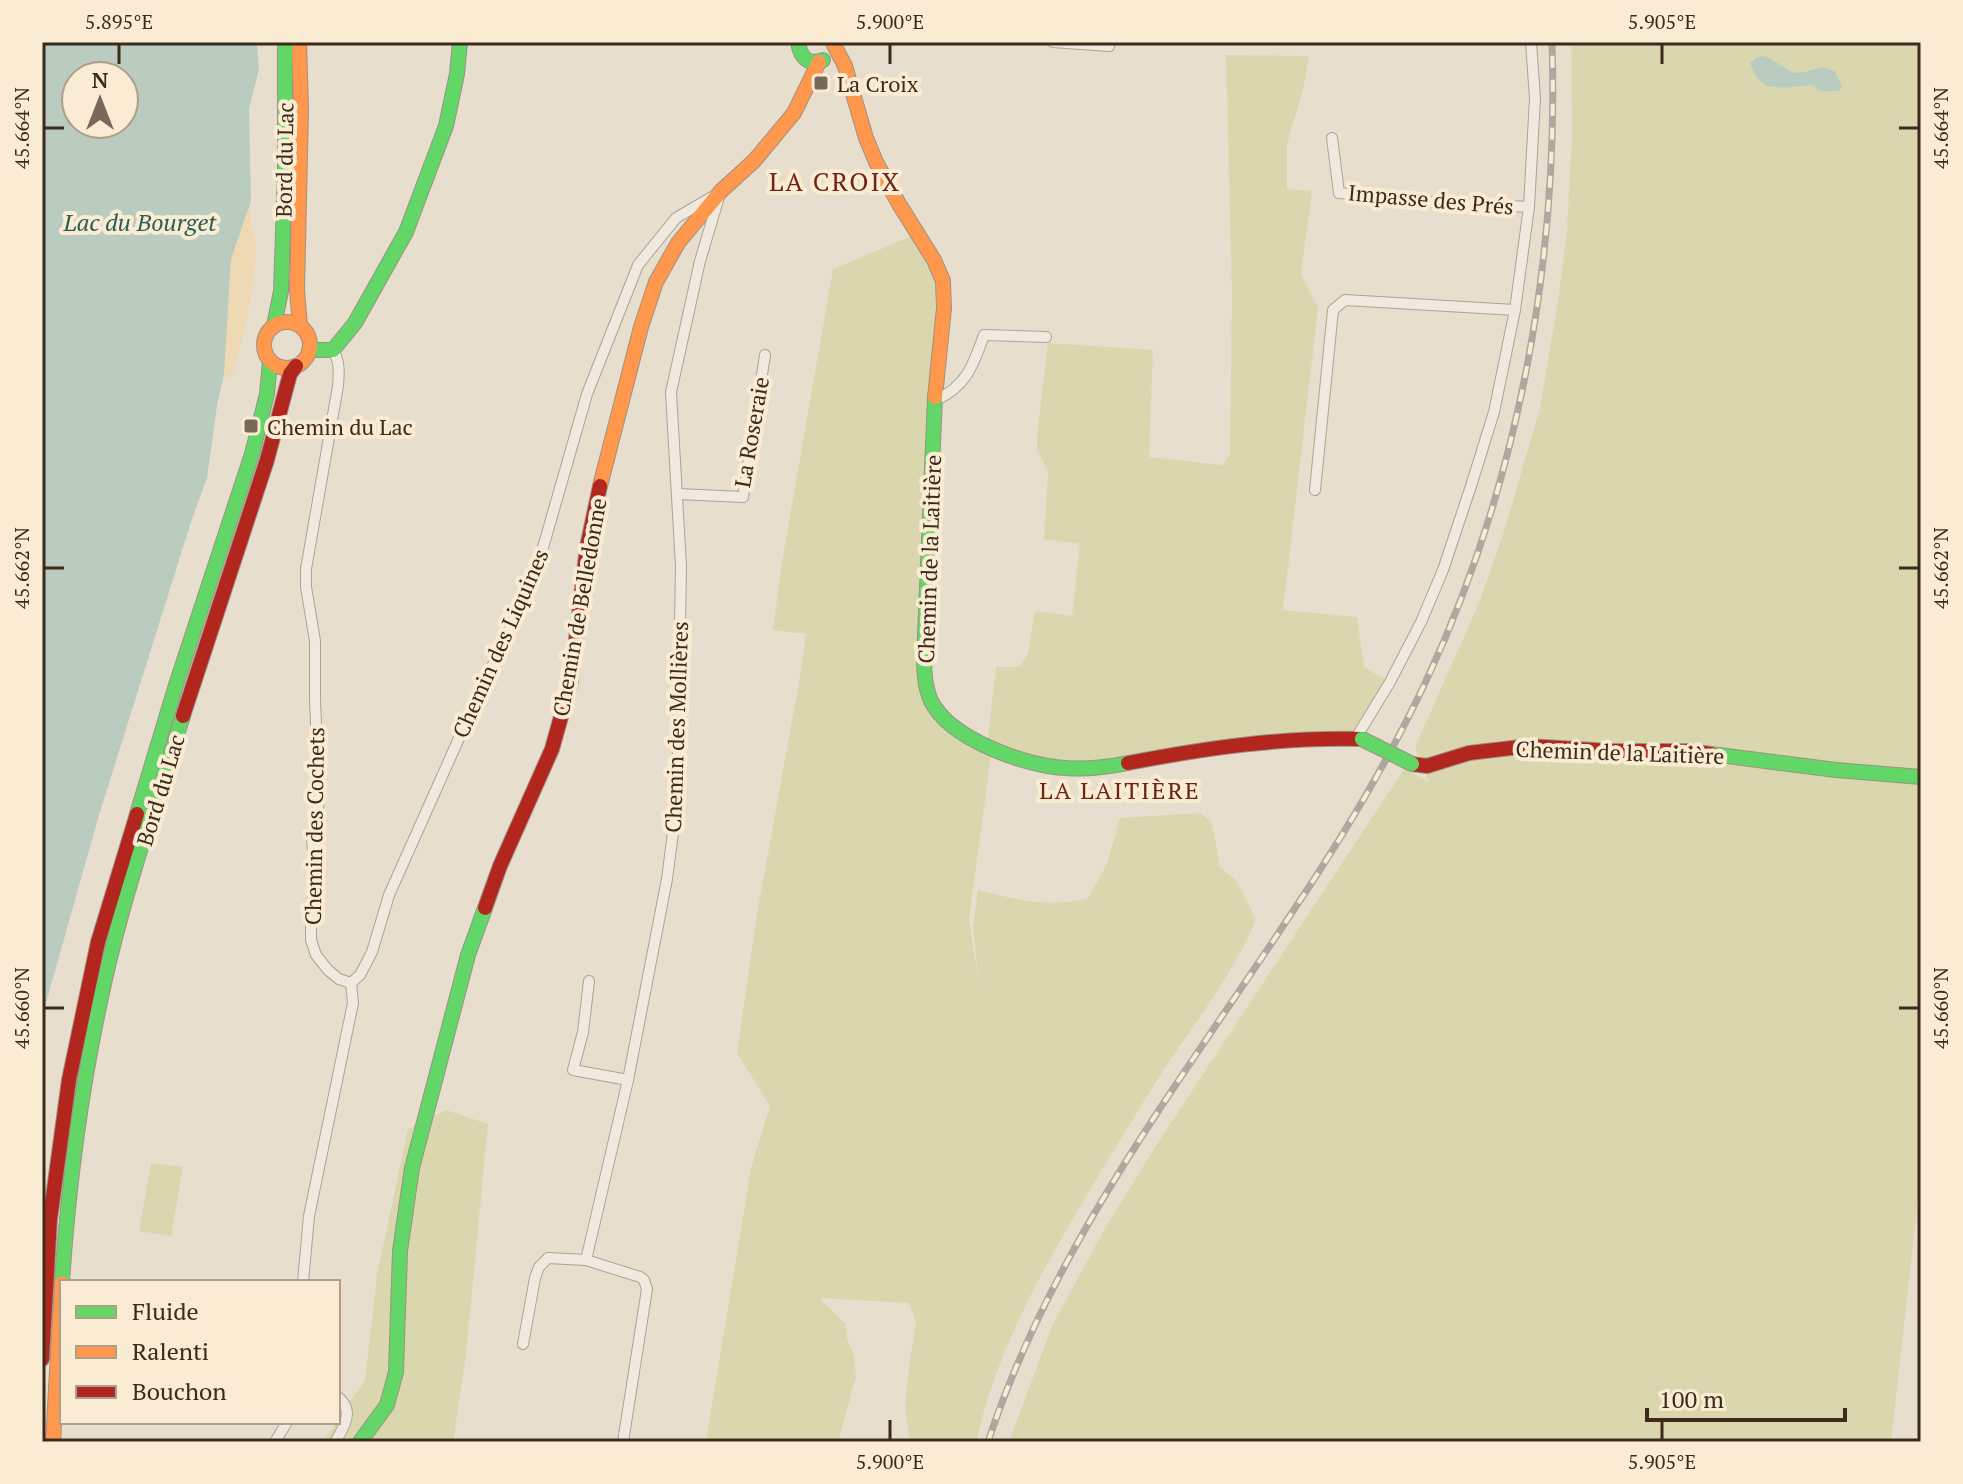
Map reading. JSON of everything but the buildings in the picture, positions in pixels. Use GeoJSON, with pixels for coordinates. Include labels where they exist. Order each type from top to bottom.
{"type":"FeatureCollection","features":[{"type":"Feature","properties":{"kind":"main road","name":"Bord du Lac"},"geometry":{"type":"LineString","coordinates":[[274,326],[281,291],[285,42]]}},
{"type":"Feature","properties":{"kind":"main road","name":"Bord du Lac"},"geometry":{"type":"LineString","coordinates":[[299,42],[301,109],[297,290],[300,326]]}},
{"type":"Feature","properties":{"kind":"main road"},"geometry":{"type":"LineString","coordinates":[[309,350],[333,350],[355,323],[406,232],[446,126],[460,42]]}},
{"type":"Feature","properties":{"kind":"main road"},"geometry":{"type":"LineString","coordinates":[[798,42],[801,56],[845,69]]}},
{"type":"Feature","properties":{"kind":"main road","name":"Chemin de Belledonne"},"geometry":{"type":"LineString","coordinates":[[360,1442],[387,1405],[396,1372],[400,1251],[412,1168],[468,955],[500,866],[552,749],[571,681],[587,547],[604,467],[656,282],[678,243],[721,191],[762,151],[794,113],[814,75],[816,60],[833,43]]}},
{"type":"Feature","properties":{"kind":"main road","name":"Chemin de la Laitière"},"geometry":{"type":"LineString","coordinates":[[833,43],[845,69],[872,154],[941,273],[944,286],[928,525],[925,682],[932,702],[947,720],[1008,755],[1071,770],[1109,767],[1199,749],[1359,738],[1412,764],[1427,766],[1469,753],[1528,746],[1611,751],[1690,751],[1836,770],[1921,777]]}},
{"type":"Feature","properties":{"kind":"main road"},"geometry":{"type":"LineString","coordinates":[[287,322],[300,326],[310,342],[306,358],[296,366],[277,366],[266,356],[264,342],[267,334],[274,326],[287,322]]}},
{"type":"Feature","properties":{"kind":"main road","name":"Bord du Lac"},"geometry":{"type":"LineString","coordinates":[[42,1359],[50,1220],[76,1038],[98,942],[176,685],[252,454],[267,394],[270,361]]}},
{"type":"Feature","properties":{"kind":"main road","name":"Bord du Lac"},"geometry":{"type":"LineString","coordinates":[[62,1280],[66,1224],[92,1041],[119,923],[182,718],[267,460],[290,374],[296,366]]}},
{"type":"Feature","properties":{"kind":"main road","name":"Bord du Lac"},"geometry":{"type":"LineString","coordinates":[[53,1442],[60,1318]]}},
{"type":"Feature","properties":{"kind":"street"},"geometry":{"type":"LineString","coordinates":[[1053,42],[1109,46],[1110,42]]}},
{"type":"Feature","properties":{"kind":"street"},"geometry":{"type":"LineString","coordinates":[[1359,738],[1421,622],[1443,570],[1494,412],[1515,310],[1529,207],[1535,98],[1531,42]]}},
{"type":"Feature","properties":{"kind":"street","name":"Impasse des Prés"},"geometry":{"type":"LineString","coordinates":[[1332,138],[1339,193],[1449,204],[1529,207]]}},
{"type":"Feature","properties":{"kind":"street","name":"Chemin des Mollières"},"geometry":{"type":"LineString","coordinates":[[586,1260],[628,1080],[667,879],[677,802],[681,566],[671,392],[700,261],[721,191]]}},
{"type":"Feature","properties":{"kind":"street","name":"Chemin des Liquines"},"geometry":{"type":"LineString","coordinates":[[351,983],[360,975],[367,961],[389,895],[536,572],[587,394],[638,265],[676,218],[721,191]]}},
{"type":"Feature","properties":{"kind":"street"},"geometry":{"type":"LineString","coordinates":[[1315,490],[1333,310],[1345,300],[1515,310]]}},
{"type":"Feature","properties":{"kind":"street"},"geometry":{"type":"LineString","coordinates":[[936,400],[950,394],[962,383],[974,363],[984,335],[1046,337]]}},
{"type":"Feature","properties":{"kind":"street","name":"Chemin des Cochets"},"geometry":{"type":"LineString","coordinates":[[333,350],[338,361],[338,386],[306,569],[317,661],[315,700],[319,790],[312,839],[315,877],[311,930],[313,947],[321,963],[339,979],[351,983]]}},
{"type":"Feature","properties":{"kind":"street","name":"La Roseraie"},"geometry":{"type":"LineString","coordinates":[[678,494],[743,497],[765,355]]}},
{"type":"Feature","properties":{"kind":"street"},"geometry":{"type":"LineString","coordinates":[[589,981],[583,1032],[573,1070],[628,1080]]}},
{"type":"Feature","properties":{"kind":"street"},"geometry":{"type":"LineString","coordinates":[[303,1280],[309,1216],[353,1003],[351,983]]}},
{"type":"Feature","properties":{"kind":"street"},"geometry":{"type":"LineString","coordinates":[[523,1344],[535,1278],[539,1267],[548,1258],[586,1260],[640,1277],[647,1289],[623,1442]]}},
{"type":"Feature","properties":{"kind":"street"},"geometry":{"type":"LineString","coordinates":[[335,1442],[348,1414],[345,1403],[340,1399]]}},
{"type":"Feature","properties":{"kind":"shaded area"},"geometry":{"type":"Polygon","coordinates":[[[1571,42],[1921,42],[1921,1173],[1891,1442],[1009,1442],[1052,1326],[1104,1230],[1159,1141],[1404,769],[1429,782],[1415,747],[1479,603],[1504,532],[1540,408],[1567,230],[1572,134],[1571,42]]]}},
{"type":"Feature","properties":{"kind":"shaded area"},"geometry":{"type":"Polygon","coordinates":[[[1226,55],[1309,56],[1303,90],[1287,144],[1287,189],[1312,191],[1301,274],[1318,308],[1283,610],[1357,617],[1364,667],[1390,682],[1356,738],[1273,742],[1071,770],[992,748],[969,919],[979,983],[973,927],[978,890],[1046,903],[1088,898],[1107,864],[1120,818],[1201,813],[1212,823],[1220,867],[1236,880],[1256,919],[1225,980],[1146,1098],[1044,1270],[997,1371],[976,1442],[910,1442],[905,1407],[916,1323],[909,1303],[819,1298],[846,1324],[847,1338],[854,1356],[856,1377],[838,1442],[706,1442],[751,1168],[770,1106],[737,1053],[756,920],[806,634],[773,630],[833,269],[917,234],[941,273],[922,691],[939,712],[991,746],[988,738],[996,667],[1019,667],[1028,654],[1035,611],[1072,616],[1080,544],[1044,539],[1048,471],[1037,450],[1037,435],[1048,343],[1153,350],[1149,457],[1223,465],[1230,454],[1232,295],[1226,55]]]}},
{"type":"Feature","properties":{"kind":"shaded area"},"geometry":{"type":"Polygon","coordinates":[[[446,1110],[488,1124],[466,1355],[453,1442],[323,1442],[335,1424],[340,1424],[340,1417],[365,1380],[377,1275],[408,1129],[446,1110]]]}},
{"type":"Feature","properties":{"kind":"shaded area"},"geometry":{"type":"Polygon","coordinates":[[[151,1163],[183,1167],[171,1236],[139,1231],[151,1163]]]}},
{"type":"Feature","properties":{"kind":"sand"},"geometry":{"type":"Polygon","coordinates":[[[251,201],[251,223],[256,244],[254,278],[231,379],[224,375],[231,258],[251,201]]]}},
{"type":"Feature","properties":{"kind":"water","name":"Lac du Bourget"},"geometry":{"type":"Polygon","coordinates":[[[42,42],[257,42],[259,69],[249,109],[251,201],[231,259],[224,375],[207,478],[99,815],[42,1017],[42,42]]]}},
{"type":"Feature","properties":{"kind":"water"},"geometry":{"type":"Polygon","coordinates":[[[1764,56],[1793,73],[1821,67],[1835,71],[1842,86],[1839,91],[1822,91],[1810,85],[1767,86],[1757,78],[1750,63],[1764,56]]]}},
{"type":"Feature","properties":{"kind":"railway"},"geometry":{"type":"LineString","coordinates":[[988,1442],[1015,1369],[1084,1231],[1165,1100],[1348,825],[1412,710],[1458,606],[1486,528],[1509,449],[1540,288],[1548,206],[1552,42]]}},
{"type":"Feature","properties":{"kind":"traffic: fast"},"geometry":{"type":"LineString","coordinates":[[274,326],[281,291],[285,42]]}},
{"type":"Feature","properties":{"kind":"traffic: fast"},"geometry":{"type":"LineString","coordinates":[[309,350],[333,350],[355,323],[406,232],[446,126],[460,42]]}},
{"type":"Feature","properties":{"kind":"traffic: fast"},"geometry":{"type":"LineString","coordinates":[[798,42],[806,59],[813,62],[823,60]]}},
{"type":"Feature","properties":{"kind":"traffic: fast"},"geometry":{"type":"LineString","coordinates":[[137,814],[252,454],[267,394],[270,361]]}},
{"type":"Feature","properties":{"kind":"traffic: fast"},"geometry":{"type":"LineString","coordinates":[[935,397],[924,659],[925,680],[931,701],[955,728],[1011,756],[1074,769],[1128,763]]}},
{"type":"Feature","properties":{"kind":"traffic: fast"},"geometry":{"type":"LineString","coordinates":[[62,1280],[79,1121],[100,1001],[125,900],[183,716]]}},
{"type":"Feature","properties":{"kind":"traffic: fast"},"geometry":{"type":"LineString","coordinates":[[1362,739],[1412,764]]}},
{"type":"Feature","properties":{"kind":"traffic: fast"},"geometry":{"type":"LineString","coordinates":[[1711,754],[1921,777]]}},
{"type":"Feature","properties":{"kind":"traffic: fast"},"geometry":{"type":"LineString","coordinates":[[360,1442],[387,1405],[396,1372],[400,1251],[412,1168],[468,955],[485,908]]}},
{"type":"Feature","properties":{"kind":"traffic: slow"},"geometry":{"type":"LineString","coordinates":[[299,42],[301,109],[297,290],[300,326]]}},
{"type":"Feature","properties":{"kind":"traffic: slow"},"geometry":{"type":"LineString","coordinates":[[833,43],[845,66],[876,162],[934,260],[943,281],[944,308],[935,397]]}},
{"type":"Feature","properties":{"kind":"traffic: slow"},"geometry":{"type":"LineString","coordinates":[[600,486],[641,327],[656,282],[678,243],[721,191],[754,161],[794,113],[819,62]]}},
{"type":"Feature","properties":{"kind":"traffic: slow"},"geometry":{"type":"LineString","coordinates":[[287,322],[303,329],[310,345],[303,361],[287,368],[271,361],[264,345],[271,329],[287,322]]}},
{"type":"Feature","properties":{"kind":"traffic: slow"},"geometry":{"type":"LineString","coordinates":[[53,1442],[60,1318]]}},
{"type":"Feature","properties":{"kind":"traffic: jam"},"geometry":{"type":"LineString","coordinates":[[183,716],[267,460],[290,374],[296,366]]}},
{"type":"Feature","properties":{"kind":"traffic: jam"},"geometry":{"type":"LineString","coordinates":[[485,908],[500,866],[552,749],[571,681],[587,547],[600,486]]}},
{"type":"Feature","properties":{"kind":"traffic: jam"},"geometry":{"type":"LineString","coordinates":[[1128,763],[1244,745],[1362,739]]}},
{"type":"Feature","properties":{"kind":"traffic: jam"},"geometry":{"type":"LineString","coordinates":[[1412,764],[1427,766],[1469,753],[1528,746],[1711,754]]}},
{"type":"Feature","properties":{"kind":"traffic: jam"},"geometry":{"type":"LineString","coordinates":[[42,1359],[50,1219],[69,1080],[98,942],[137,814]]}},
{"type":"Feature","properties":{"kind":"place","name":"La Croix"},"geometry":{"type":"Point","coordinates":[821,83]}},
{"type":"Feature","properties":{"kind":"place","name":"Chemin du Lac"},"geometry":{"type":"Point","coordinates":[251,426]}},
{"type":"Feature","properties":{"kind":"district","name":"LA CROIX"},"geometry":{"type":"Point","coordinates":[835,181]}},
{"type":"Feature","properties":{"kind":"district","name":"LA LAITIÈRE"},"geometry":{"type":"Point","coordinates":[1120,790]}}]}
